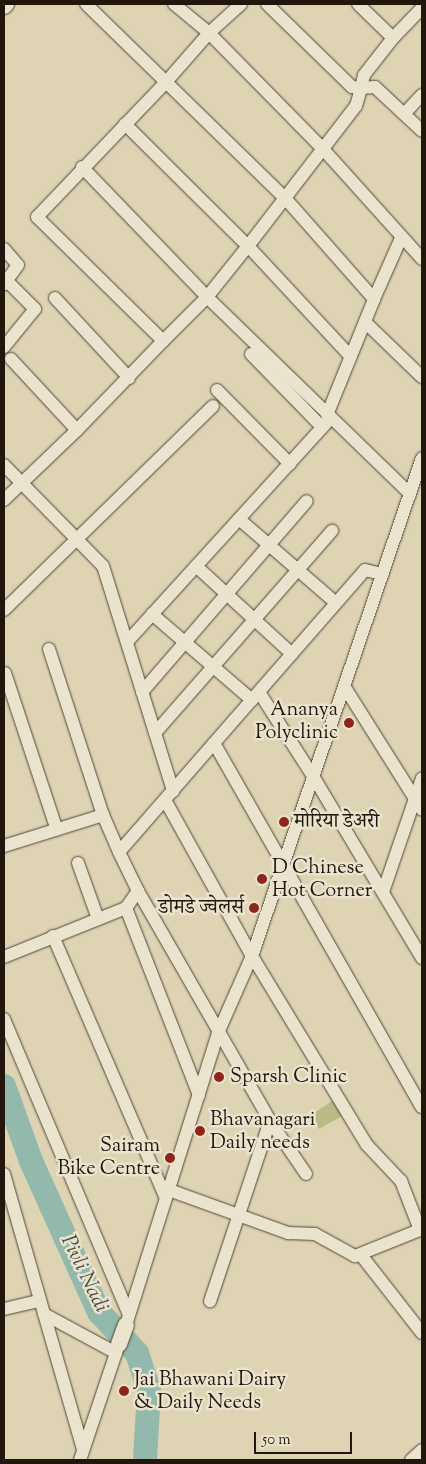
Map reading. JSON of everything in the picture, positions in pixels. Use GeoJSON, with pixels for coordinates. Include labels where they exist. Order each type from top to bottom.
{"type":"FeatureCollection","features":[{"type":"Feature","properties":{"kind":"street"},"geometry":{"type":"LineString","coordinates":[[86,4],[168,81],[285,198],[374,299]]}},
{"type":"Feature","properties":{"kind":"street"},"geometry":{"type":"LineString","coordinates":[[174,4],[209,33],[323,149],[400,238],[422,259]]}},
{"type":"Feature","properties":{"kind":"street"},"geometry":{"type":"LineString","coordinates":[[163,341],[37,217],[82,167],[168,81],[209,33],[241,4]]}},
{"type":"Feature","properties":{"kind":"street"},"geometry":{"type":"LineString","coordinates":[[266,4],[352,87],[375,87],[422,131]]}},
{"type":"Feature","properties":{"kind":"street"},"geometry":{"type":"LineString","coordinates":[[358,4],[393,38]]}},
{"type":"Feature","properties":{"kind":"street"},"geometry":{"type":"LineString","coordinates":[[4,500],[22,485],[129,378],[207,297],[356,106],[364,74],[393,38],[422,8]]}},
{"type":"Feature","properties":{"kind":"street"},"geometry":{"type":"LineString","coordinates":[[404,114],[422,95]]}},
{"type":"Feature","properties":{"kind":"street"},"geometry":{"type":"LineString","coordinates":[[125,124],[248,246],[351,357]]}},
{"type":"Feature","properties":{"kind":"street"},"geometry":{"type":"LineString","coordinates":[[82,167],[327,420]]}},
{"type":"Feature","properties":{"kind":"street"},"geometry":{"type":"LineString","coordinates":[[127,642],[290,464],[327,420],[400,238]]}},
{"type":"Feature","properties":{"kind":"street"},"geometry":{"type":"LineString","coordinates":[[4,249],[18,266],[5,283],[35,309],[4,347]]}},
{"type":"Feature","properties":{"kind":"street"},"geometry":{"type":"LineString","coordinates":[[55,298],[129,378]]}},
{"type":"Feature","properties":{"kind":"street"},"geometry":{"type":"LineString","coordinates":[[365,322],[422,377]]}},
{"type":"Feature","properties":{"kind":"street"},"geometry":{"type":"LineString","coordinates":[[251,354],[410,494]]}},
{"type":"Feature","properties":{"kind":"street"},"geometry":{"type":"LineString","coordinates":[[11,359],[77,430]]}},
{"type":"Feature","properties":{"kind":"street"},"geometry":{"type":"LineString","coordinates":[[217,390],[290,464]]}},
{"type":"Feature","properties":{"kind":"street"},"geometry":{"type":"LineString","coordinates":[[4,610],[213,406]]}},
{"type":"Feature","properties":{"kind":"street"},"geometry":{"type":"LineString","coordinates":[[82,1457],[200,1095],[218,1033],[252,956],[422,458]]}},
{"type":"Feature","properties":{"kind":"street"},"geometry":{"type":"LineString","coordinates":[[4,465],[76,541],[103,566],[155,733],[169,795],[252,956],[367,1145],[401,1181],[421,1230],[361,1255],[350,1255],[310,1233],[288,1233],[168,1194],[53,936]]}},
{"type":"Feature","properties":{"kind":"street"},"geometry":{"type":"LineString","coordinates":[[142,692],[184,641],[307,501]]}},
{"type":"Feature","properties":{"kind":"street"},"geometry":{"type":"LineString","coordinates":[[239,519],[336,604]]}},
{"type":"Feature","properties":{"kind":"street"},"geometry":{"type":"LineString","coordinates":[[155,733],[296,569],[332,531]]}},
{"type":"Feature","properties":{"kind":"street"},"geometry":{"type":"LineString","coordinates":[[196,566],[292,654]]}},
{"type":"Feature","properties":{"kind":"street"},"geometry":{"type":"LineString","coordinates":[[120,852],[365,570],[383,574]]}},
{"type":"Feature","properties":{"kind":"street"},"geometry":{"type":"LineString","coordinates":[[152,614],[212,666],[255,696],[314,776],[383,892],[419,944],[422,958]]}},
{"type":"Feature","properties":{"kind":"street"},"geometry":{"type":"LineString","coordinates":[[49,648],[103,814],[138,891],[270,1121],[306,1174]]}},
{"type":"Feature","properties":{"kind":"street"},"geometry":{"type":"LineString","coordinates":[[5,673],[56,830]]}},
{"type":"Feature","properties":{"kind":"street"},"geometry":{"type":"LineString","coordinates":[[344,686],[422,810]]}},
{"type":"Feature","properties":{"kind":"street"},"geometry":{"type":"LineString","coordinates":[[214,743],[422,1107]]}},
{"type":"Feature","properties":{"kind":"street"},"geometry":{"type":"LineString","coordinates":[[383,892],[422,778]]}},
{"type":"Feature","properties":{"kind":"street"},"geometry":{"type":"LineString","coordinates":[[4,846],[103,814]]}},
{"type":"Feature","properties":{"kind":"street"},"geometry":{"type":"LineString","coordinates":[[78,863],[98,919]]}},
{"type":"Feature","properties":{"kind":"street"},"geometry":{"type":"LineString","coordinates":[[4,957],[126,908],[138,891]]}},
{"type":"Feature","properties":{"kind":"street"},"geometry":{"type":"LineString","coordinates":[[126,908],[200,1095]]}},
{"type":"Feature","properties":{"kind":"street"},"geometry":{"type":"LineString","coordinates":[[4,1019],[127,1320]]}},
{"type":"Feature","properties":{"kind":"street"},"geometry":{"type":"LineString","coordinates":[[210,1301],[270,1121]]}},
{"type":"Feature","properties":{"kind":"street"},"geometry":{"type":"LineString","coordinates":[[4,1174],[82,1457]]}},
{"type":"Feature","properties":{"kind":"street"},"geometry":{"type":"LineString","coordinates":[[361,1255],[422,1333]]}},
{"type":"Feature","properties":{"kind":"street"},"geometry":{"type":"LineString","coordinates":[[4,1309],[40,1301]]}},
{"type":"Feature","properties":{"kind":"street"},"geometry":{"type":"LineString","coordinates":[[44,1314],[117,1349]]}},
{"type":"Feature","properties":{"kind":"street"},"geometry":{"type":"LineString","coordinates":[[411,1460],[422,1450]]}},
{"type":"Feature","properties":{"kind":"green space"},"geometry":{"type":"Polygon","coordinates":[[[335,1099],[344,1115],[319,1129],[311,1115],[335,1099]]]}},
{"type":"Feature","properties":{"kind":"waterway","name":"Pivli Nadi"},"geometry":{"type":"LineString","coordinates":[[4,1086],[31,1161],[99,1312],[137,1353],[149,1390],[145,1460]]}},
{"type":"Feature","properties":{"kind":"place","name":"Ananya Polyclinic"},"geometry":{"type":"Point","coordinates":[349,723]}},
{"type":"Feature","properties":{"kind":"place","name":"मोरिया डेअरी"},"geometry":{"type":"Point","coordinates":[284,822]}},
{"type":"Feature","properties":{"kind":"place","name":"D Chinese Hot Corner"},"geometry":{"type":"Point","coordinates":[262,879]}},
{"type":"Feature","properties":{"kind":"place","name":"डोमडे ज्वेलर्स"},"geometry":{"type":"Point","coordinates":[254,908]}},
{"type":"Feature","properties":{"kind":"place","name":"Sparsh Clinic"},"geometry":{"type":"Point","coordinates":[219,1077]}},
{"type":"Feature","properties":{"kind":"place","name":"Bhavanagari Daily needs"},"geometry":{"type":"Point","coordinates":[200,1131]}},
{"type":"Feature","properties":{"kind":"place","name":"Sairam Bike Centre"},"geometry":{"type":"Point","coordinates":[170,1158]}},
{"type":"Feature","properties":{"kind":"place","name":"Jai Bhawani Dairy & Daily Needs"},"geometry":{"type":"Point","coordinates":[124,1391]}}]}
